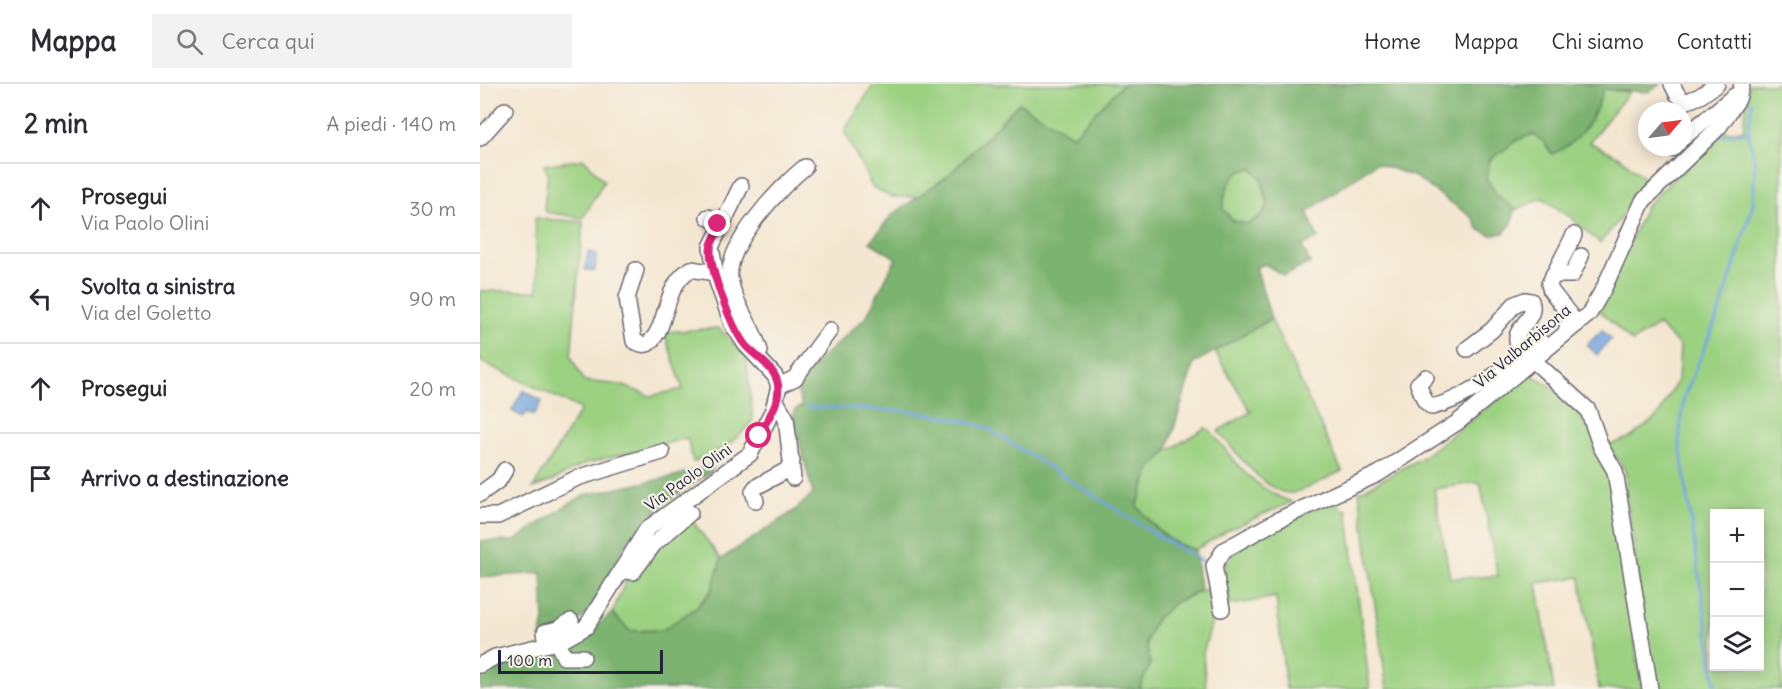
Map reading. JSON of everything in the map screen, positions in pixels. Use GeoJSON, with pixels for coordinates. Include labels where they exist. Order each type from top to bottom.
{"type":"FeatureCollection","features":[{"type":"Feature","properties":{"kind":"street"},"geometry":{"type":"LineString","coordinates":[[1672,84],[1677,94],[1685,102],[1730,87]]}},
{"type":"Feature","properties":{"kind":"street"},"geometry":{"type":"LineString","coordinates":[[1692,127],[1730,87]]}},
{"type":"Feature","properties":{"kind":"street","name":"Via Valbarbisona"},"geometry":{"type":"LineString","coordinates":[[1222,609],[1214,566],[1224,550],[1278,520],[1339,493],[1364,485],[1458,422],[1528,357],[1589,314],[1604,288],[1642,201],[1719,127],[1735,104],[1730,87]]}},
{"type":"Feature","properties":{"kind":"street"},"geometry":{"type":"LineString","coordinates":[[480,138],[505,110]]}},
{"type":"Feature","properties":{"kind":"street"},"geometry":{"type":"LineString","coordinates":[[759,357],[760,349],[742,316],[730,276],[736,250],[781,186],[805,167]]}},
{"type":"Feature","properties":{"kind":"street"},"geometry":{"type":"LineString","coordinates":[[741,186],[714,221],[711,247],[714,266],[732,324],[746,345],[775,376],[778,404],[792,461],[793,478]]}},
{"type":"Feature","properties":{"kind":"street"},"geometry":{"type":"LineString","coordinates":[[1574,235],[1549,284],[1551,291],[1577,324]]}},
{"type":"Feature","properties":{"kind":"street"},"geometry":{"type":"LineString","coordinates":[[1553,275],[1572,275],[1581,256]]}},
{"type":"Feature","properties":{"kind":"street"},"geometry":{"type":"LineString","coordinates":[[636,270],[627,298],[628,314],[634,340],[645,345],[650,343],[656,334],[669,298],[684,273],[691,269],[714,266]]}},
{"type":"Feature","properties":{"kind":"street"},"geometry":{"type":"LineString","coordinates":[[1467,349],[1492,330],[1515,304],[1528,300],[1532,307],[1527,321],[1516,334],[1516,345],[1588,410],[1601,447],[1615,471],[1650,689]]}},
{"type":"Feature","properties":{"kind":"street"},"geometry":{"type":"LineString","coordinates":[[778,404],[830,330]]}},
{"type":"Feature","properties":{"kind":"street"},"geometry":{"type":"LineString","coordinates":[[1426,377],[1418,384],[1425,401],[1432,407],[1450,401],[1528,357]]}},
{"type":"Feature","properties":{"kind":"street","name":"Via Paolo Olini"},"geometry":{"type":"LineString","coordinates":[[480,665],[495,657],[552,643],[586,627],[601,607],[647,529],[750,454],[765,420],[778,404]]}},
{"type":"Feature","properties":{"kind":"street"},"geometry":{"type":"LineString","coordinates":[[480,516],[498,516],[577,478],[662,452]]}},
{"type":"Feature","properties":{"kind":"street"},"geometry":{"type":"LineString","coordinates":[[756,501],[753,491],[756,486],[787,470],[792,461]]}},
{"type":"Feature","properties":{"kind":"street"},"geometry":{"type":"LineString","coordinates":[[480,494],[499,480],[505,470]]}},
{"type":"Feature","properties":{"kind":"street"},"geometry":{"type":"LineString","coordinates":[[621,570],[633,572],[654,544],[690,513]]}},
{"type":"Feature","properties":{"kind":"street"},"geometry":{"type":"LineString","coordinates":[[571,621],[558,629],[545,632],[564,657],[583,657]]}},
{"type":"Feature","properties":{"kind":"green space"},"geometry":{"type":"Polygon","coordinates":[[[874,84],[1123,84],[1073,137],[1019,103],[949,175],[918,197],[891,197],[872,187],[844,131],[874,84]]]}},
{"type":"Feature","properties":{"kind":"green space"},"geometry":{"type":"Polygon","coordinates":[[[1123,84],[1660,84],[1648,92],[1603,89],[1596,109],[1585,128],[1570,143],[1552,154],[1544,142],[1533,134],[1517,140],[1490,160],[1486,178],[1496,194],[1515,210],[1512,223],[1504,233],[1491,235],[1478,229],[1474,219],[1415,177],[1376,163],[1307,212],[1318,238],[1302,246],[1310,263],[1284,276],[1265,264],[1256,267],[1271,319],[1194,363],[1167,451],[1150,469],[1137,506],[1162,534],[1195,550],[1200,590],[1176,602],[1155,620],[1146,642],[1150,664],[1139,689],[480,689],[480,673],[568,645],[588,633],[612,613],[630,631],[663,630],[697,607],[712,590],[721,559],[794,511],[813,494],[793,417],[795,410],[802,406],[797,390],[798,380],[866,317],[896,258],[870,242],[892,215],[949,175],[1019,103],[1073,136],[1123,84]],[[1251,168],[1233,177],[1227,188],[1223,209],[1233,221],[1248,224],[1262,215],[1268,204],[1261,177],[1251,168]]]}},
{"type":"Feature","properties":{"kind":"green space"},"geometry":{"type":"Polygon","coordinates":[[[1749,84],[1782,84],[1782,689],[1654,689],[1625,488],[1626,475],[1622,465],[1607,446],[1631,437],[1658,416],[1678,379],[1680,346],[1658,325],[1632,342],[1599,310],[1646,206],[1721,132],[1743,130],[1749,84]]]}},
{"type":"Feature","properties":{"kind":"green space"},"geometry":{"type":"Polygon","coordinates":[[[1603,89],[1629,92],[1589,142],[1621,158],[1650,183],[1600,243],[1570,217],[1542,198],[1515,210],[1496,194],[1486,178],[1490,160],[1517,140],[1533,134],[1544,142],[1552,154],[1570,143],[1591,119],[1603,89]]]}},
{"type":"Feature","properties":{"kind":"green space"},"geometry":{"type":"Polygon","coordinates":[[[584,159],[604,181],[583,218],[546,212],[544,208],[548,173],[544,165],[584,159]]]}},
{"type":"Feature","properties":{"kind":"green space"},"geometry":{"type":"Polygon","coordinates":[[[1251,168],[1261,177],[1268,204],[1262,215],[1248,224],[1233,221],[1223,209],[1225,195],[1233,178],[1238,173],[1251,168]]]}},
{"type":"Feature","properties":{"kind":"green space"},"geometry":{"type":"Polygon","coordinates":[[[535,218],[583,222],[571,356],[584,381],[621,385],[650,396],[683,389],[664,332],[719,328],[746,356],[753,420],[740,435],[718,451],[693,462],[687,438],[584,464],[533,488],[581,409],[480,361],[480,291],[538,291],[535,218]]]}},
{"type":"Feature","properties":{"kind":"green space"},"geometry":{"type":"Polygon","coordinates":[[[1271,319],[1342,471],[1310,487],[1291,493],[1281,492],[1261,479],[1218,431],[1251,412],[1214,350],[1271,319]]]}},
{"type":"Feature","properties":{"kind":"green space"},"geometry":{"type":"Polygon","coordinates":[[[1530,375],[1547,383],[1572,404],[1598,446],[1610,479],[1642,689],[1599,689],[1580,577],[1537,583],[1554,689],[1387,689],[1359,492],[1423,457],[1530,375]],[[1480,482],[1434,489],[1450,578],[1498,576],[1480,482]]]}},
{"type":"Feature","properties":{"kind":"green space"},"geometry":{"type":"Polygon","coordinates":[[[1205,428],[1211,431],[1237,464],[1256,482],[1292,502],[1230,529],[1195,550],[1162,534],[1137,506],[1150,469],[1167,451],[1205,428]]]}},
{"type":"Feature","properties":{"kind":"green space"},"geometry":{"type":"Polygon","coordinates":[[[713,465],[712,471],[667,502],[646,520],[628,541],[596,601],[587,613],[576,623],[561,631],[540,638],[544,621],[542,573],[480,577],[480,541],[514,541],[585,495],[671,477],[713,465]]]}},
{"type":"Feature","properties":{"kind":"green space"},"geometry":{"type":"Polygon","coordinates":[[[1331,500],[1337,502],[1341,509],[1347,510],[1370,689],[1286,689],[1276,597],[1226,606],[1221,581],[1226,565],[1238,547],[1331,500]]]}},
{"type":"Feature","properties":{"kind":"green space"},"geometry":{"type":"Polygon","coordinates":[[[684,510],[721,559],[712,590],[697,607],[663,630],[630,631],[612,613],[628,576],[684,510]]]}},
{"type":"Feature","properties":{"kind":"green space"},"geometry":{"type":"Polygon","coordinates":[[[1214,586],[1218,601],[1203,653],[1206,689],[1139,689],[1150,664],[1146,642],[1155,620],[1176,602],[1214,586]]]}},
{"type":"Feature","properties":{"kind":"water"},"geometry":{"type":"Polygon","coordinates":[[[588,252],[597,254],[595,271],[585,270],[588,252]]]}},
{"type":"Feature","properties":{"kind":"water"},"geometry":{"type":"Polygon","coordinates":[[[1602,330],[1611,339],[1597,355],[1587,345],[1602,330]]]}},
{"type":"Feature","properties":{"kind":"water"},"geometry":{"type":"Polygon","coordinates":[[[523,390],[542,401],[534,415],[528,412],[523,417],[512,411],[523,390]]]}},
{"type":"Feature","properties":{"kind":"waterway"},"geometry":{"type":"LineString","coordinates":[[1716,689],[1679,439],[1684,397],[1721,308],[1753,205],[1755,164],[1748,132],[1752,102]]}},
{"type":"Feature","properties":{"kind":"waterway"},"geometry":{"type":"LineString","coordinates":[[1720,136],[1748,132]]}},
{"type":"Feature","properties":{"kind":"waterway"},"geometry":{"type":"LineString","coordinates":[[808,407],[921,413],[944,416],[987,428],[1160,537],[1206,563]]}},
{"type":"Feature","properties":{"kind":"route"},"geometry":{"type":"LineString","coordinates":[[718,224],[721,225],[711,247],[711,253],[717,281],[732,324],[746,345],[775,376],[778,386],[773,410],[765,420],[759,436]]}}]}
